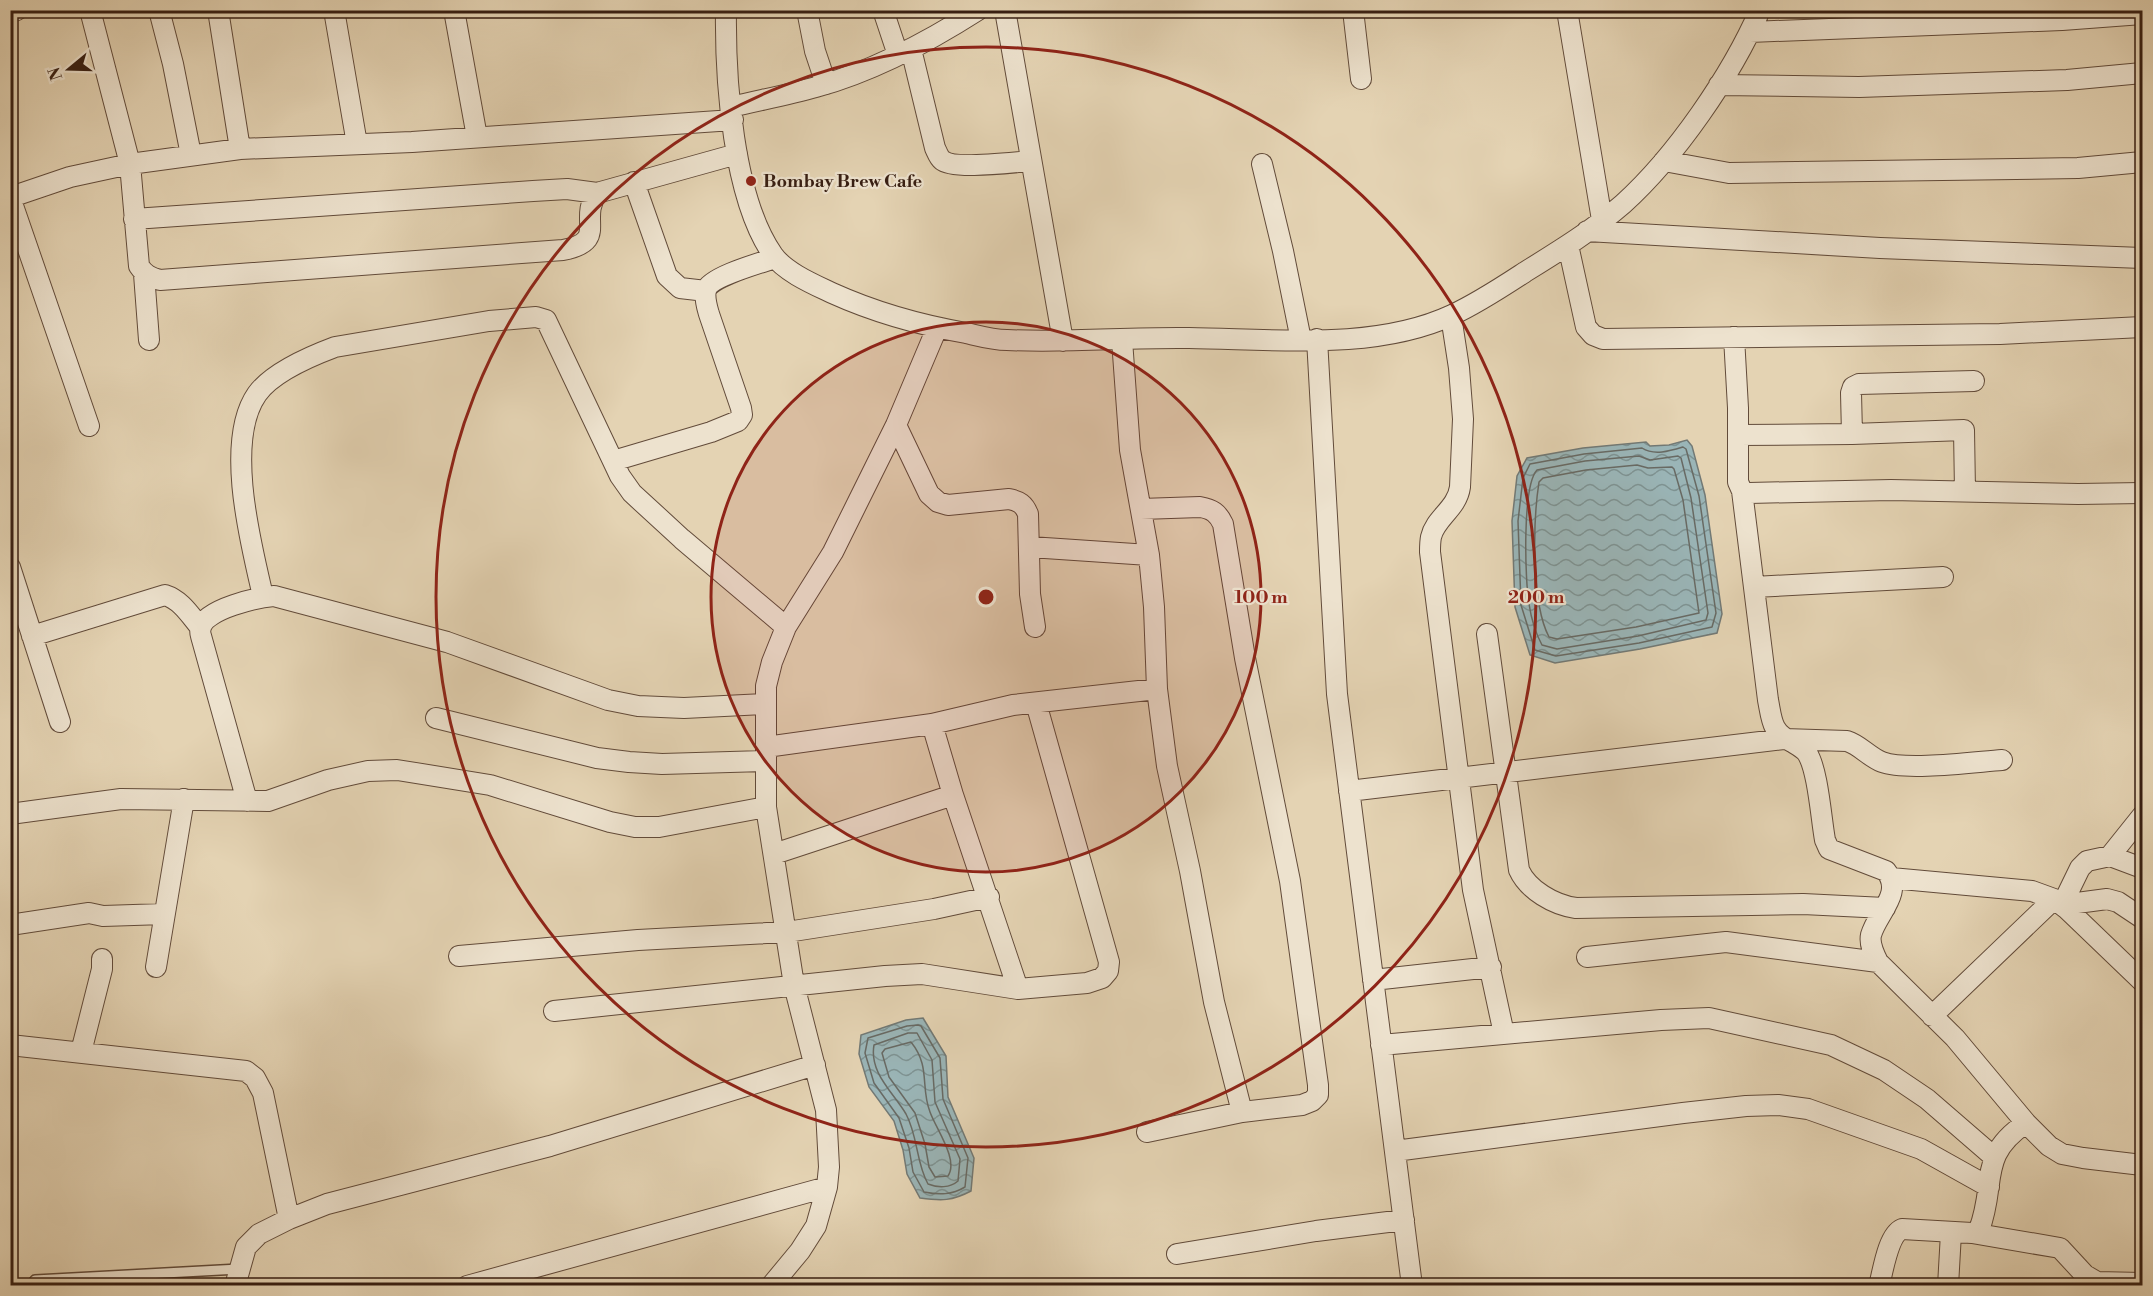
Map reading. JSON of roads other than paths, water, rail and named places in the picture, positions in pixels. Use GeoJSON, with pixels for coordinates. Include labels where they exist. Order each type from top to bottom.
{"type":"FeatureCollection","features":[{"type":"Feature","properties":{"kind":"street"},"geometry":{"type":"LineString","coordinates":[[10,14],[17,10]]}},
{"type":"Feature","properties":{"kind":"street"},"geometry":{"type":"LineString","coordinates":[[90,10],[130,164],[139,266],[144,274],[149,340]]}},
{"type":"Feature","properties":{"kind":"street"},"geometry":{"type":"LineString","coordinates":[[159,10],[173,64],[191,155]]}},
{"type":"Feature","properties":{"kind":"street"},"geometry":{"type":"LineString","coordinates":[[218,10],[240,149]]}},
{"type":"Feature","properties":{"kind":"street"},"geometry":{"type":"LineString","coordinates":[[334,10],[357,144]]}},
{"type":"Feature","properties":{"kind":"street"},"geometry":{"type":"LineString","coordinates":[[453,10],[477,137]]}},
{"type":"Feature","properties":{"kind":"street"},"geometry":{"type":"LineString","coordinates":[[726,10],[732,114],[743,186],[756,222],[775,258],[805,280],[888,315],[937,328],[1003,340],[1358,339],[1405,330],[1451,316],[1506,285],[1568,245],[1623,203],[1664,161],[1719,85],[1760,10]]}},
{"type":"Feature","properties":{"kind":"street"},"geometry":{"type":"LineString","coordinates":[[807,10],[815,51],[826,84]]}},
{"type":"Feature","properties":{"kind":"street"},"geometry":{"type":"LineString","coordinates":[[883,10],[904,52],[934,148],[941,160],[949,164],[963,165],[1031,161]]}},
{"type":"Feature","properties":{"kind":"street"},"geometry":{"type":"LineString","coordinates":[[1005,10],[1063,340]]}},
{"type":"Feature","properties":{"kind":"street"},"geometry":{"type":"LineString","coordinates":[[1353,10],[1362,79]]}},
{"type":"Feature","properties":{"kind":"street"},"geometry":{"type":"LineString","coordinates":[[1567,10],[1594,226]]}},
{"type":"Feature","properties":{"kind":"street"},"geometry":{"type":"LineString","coordinates":[[89,426],[11,197],[70,177],[130,164],[240,149],[477,137],[732,114],[872,68],[975,11]]}},
{"type":"Feature","properties":{"kind":"street"},"geometry":{"type":"LineString","coordinates":[[1750,32],[2062,20],[2142,14]]}},
{"type":"Feature","properties":{"kind":"street"},"geometry":{"type":"LineString","coordinates":[[1719,85],[1870,86],[2067,80],[2142,73]]}},
{"type":"Feature","properties":{"kind":"street"},"geometry":{"type":"LineString","coordinates":[[134,219],[567,189],[597,193],[737,154]]}},
{"type":"Feature","properties":{"kind":"street"},"geometry":{"type":"LineString","coordinates":[[1664,161],[1729,173],[2078,168],[2142,162]]}},
{"type":"Feature","properties":{"kind":"street"},"geometry":{"type":"LineString","coordinates":[[1262,164],[1283,251],[1309,340],[1337,694],[1412,1286]]}},
{"type":"Feature","properties":{"kind":"street"},"geometry":{"type":"LineString","coordinates":[[634,182],[666,276],[680,288],[706,291]]}},
{"type":"Feature","properties":{"kind":"street"},"geometry":{"type":"LineString","coordinates":[[144,274],[160,279],[563,250],[579,247],[588,240],[591,230],[590,203],[597,193]]}},
{"type":"Feature","properties":{"kind":"street"},"geometry":{"type":"LineString","coordinates":[[1594,226],[1880,248],[2142,258]]}},
{"type":"Feature","properties":{"kind":"street"},"geometry":{"type":"LineString","coordinates":[[1568,245],[1586,327],[1593,335],[1603,339],[2000,334],[2142,327]]}},
{"type":"Feature","properties":{"kind":"street"},"geometry":{"type":"LineString","coordinates":[[613,461],[711,432],[738,421],[742,415],[741,408],[709,314],[706,291],[710,283],[775,258]]}},
{"type":"Feature","properties":{"kind":"street"},"geometry":{"type":"LineString","coordinates":[[1451,316],[1459,368],[1463,419],[1460,487],[1459,497],[1434,530],[1430,545],[1473,890],[1504,1034]]}},
{"type":"Feature","properties":{"kind":"street"},"geometry":{"type":"LineString","coordinates":[[263,597],[250,541],[242,488],[244,428],[257,394],[272,379],[315,354],[335,348],[489,321],[536,317],[546,320],[613,461],[632,494],[786,627]]}},
{"type":"Feature","properties":{"kind":"street"},"geometry":{"type":"LineString","coordinates":[[771,1286],[801,1251],[816,1226],[830,1167],[826,1110],[794,985],[766,807],[766,686],[772,662],[786,627],[833,552],[896,425],[937,328]]}},
{"type":"Feature","properties":{"kind":"street"},"geometry":{"type":"LineString","coordinates":[[1734,337],[1738,482],[1742,491],[1773,725],[1776,732],[1805,750],[1810,758],[1825,840],[1829,849],[1886,871],[1892,878],[1893,888],[1870,936],[1878,962],[1955,1038],[2026,1123],[2049,1146],[2062,1154],[2142,1166]]}},
{"type":"Feature","properties":{"kind":"street"},"geometry":{"type":"LineString","coordinates":[[1122,340],[1130,450],[1149,555],[1154,607],[1157,689],[1167,766],[1190,871],[1214,1002],[1242,1112]]}},
{"type":"Feature","properties":{"kind":"street"},"geometry":{"type":"LineString","coordinates":[[1852,434],[1851,393],[1853,387],[1859,384],[1974,381]]}},
{"type":"Feature","properties":{"kind":"street"},"geometry":{"type":"LineString","coordinates":[[896,425],[929,494],[938,502],[948,505],[1009,499],[1024,505],[1028,514],[1030,594],[1035,627]]}},
{"type":"Feature","properties":{"kind":"street"},"geometry":{"type":"LineString","coordinates":[[1738,435],[1964,430],[1965,491]]}},
{"type":"Feature","properties":{"kind":"street"},"geometry":{"type":"LineString","coordinates":[[1742,491],[1749,493],[1891,490],[2142,493]]}},
{"type":"Feature","properties":{"kind":"street"},"geometry":{"type":"LineString","coordinates":[[1140,509],[1200,507],[1210,509],[1219,516],[1223,524],[1245,658],[1290,881],[1317,1070],[1318,1095],[1312,1101],[1302,1105],[1242,1112],[1147,1132]]}},
{"type":"Feature","properties":{"kind":"street"},"geometry":{"type":"LineString","coordinates":[[1030,547],[1149,555]]}},
{"type":"Feature","properties":{"kind":"street"},"geometry":{"type":"LineString","coordinates":[[10,567],[60,722]]}},
{"type":"Feature","properties":{"kind":"street"},"geometry":{"type":"LineString","coordinates":[[1754,587],[1942,577]]}},
{"type":"Feature","properties":{"kind":"street"},"geometry":{"type":"LineString","coordinates":[[32,636],[165,595],[173,598],[184,607],[200,627],[247,801]]}},
{"type":"Feature","properties":{"kind":"street"},"geometry":{"type":"LineString","coordinates":[[200,627],[214,614],[244,601],[274,596],[447,642],[608,700],[638,706],[684,708],[766,704]]}},
{"type":"Feature","properties":{"kind":"street"},"geometry":{"type":"LineString","coordinates":[[1487,634],[1519,870],[1522,878],[1531,887],[1564,906],[1576,908],[1803,904],[1885,908]]}},
{"type":"Feature","properties":{"kind":"street"},"geometry":{"type":"LineString","coordinates":[[436,718],[597,758],[662,764],[766,754],[932,724],[1013,705],[1157,689]]}},
{"type":"Feature","properties":{"kind":"street"},"geometry":{"type":"LineString","coordinates":[[554,1011],[794,985],[922,974],[1018,989],[1087,983],[1102,978],[1108,971],[1109,962],[1036,703]]}},
{"type":"Feature","properties":{"kind":"street"},"geometry":{"type":"LineString","coordinates":[[932,724],[953,795],[1018,989]]}},
{"type":"Feature","properties":{"kind":"street"},"geometry":{"type":"LineString","coordinates":[[1349,791],[1784,739],[1847,741],[1856,744],[1874,758],[1900,766],[2002,760]]}},
{"type":"Feature","properties":{"kind":"street"},"geometry":{"type":"LineString","coordinates":[[10,814],[120,799],[268,801],[328,780],[368,771],[397,770],[490,785],[610,822],[635,826],[659,827],[766,807]]}},
{"type":"Feature","properties":{"kind":"street"},"geometry":{"type":"LineString","coordinates":[[774,854],[953,795]]}},
{"type":"Feature","properties":{"kind":"street"},"geometry":{"type":"LineString","coordinates":[[156,967],[183,799]]}},
{"type":"Feature","properties":{"kind":"street"},"geometry":{"type":"LineString","coordinates":[[2110,856],[2142,816]]}},
{"type":"Feature","properties":{"kind":"street"},"geometry":{"type":"LineString","coordinates":[[1932,1016],[2058,902],[2087,861],[2110,856],[2142,868]]}},
{"type":"Feature","properties":{"kind":"street"},"geometry":{"type":"LineString","coordinates":[[1892,878],[2032,891],[2058,902],[2142,981]]}},
{"type":"Feature","properties":{"kind":"street"},"geometry":{"type":"LineString","coordinates":[[459,956],[638,940],[787,932],[934,909],[989,897]]}},
{"type":"Feature","properties":{"kind":"street"},"geometry":{"type":"LineString","coordinates":[[2058,902],[2107,899],[2118,902],[2142,918]]}},
{"type":"Feature","properties":{"kind":"street"},"geometry":{"type":"LineString","coordinates":[[10,925],[88,913],[102,916],[165,914]]}},
{"type":"Feature","properties":{"kind":"street"},"geometry":{"type":"LineString","coordinates":[[1587,957],[1726,942],[1878,962]]}},
{"type":"Feature","properties":{"kind":"street"},"geometry":{"type":"LineString","coordinates":[[81,1052],[102,969],[102,959]]}},
{"type":"Feature","properties":{"kind":"street"},"geometry":{"type":"LineString","coordinates":[[1373,980],[1491,967]]}},
{"type":"Feature","properties":{"kind":"street"},"geometry":{"type":"LineString","coordinates":[[1381,1045],[1661,1020],[1709,1018],[1831,1045],[1884,1070],[1927,1099],[1994,1156]]}},
{"type":"Feature","properties":{"kind":"street"},"geometry":{"type":"LineString","coordinates":[[10,1045],[246,1071],[255,1078],[263,1093],[289,1219]]}},
{"type":"Feature","properties":{"kind":"street"},"geometry":{"type":"LineString","coordinates":[[237,1277],[246,1248],[259,1234],[327,1204],[550,1146],[815,1065]]}},
{"type":"Feature","properties":{"kind":"street"},"geometry":{"type":"LineString","coordinates":[[1395,1151],[1683,1113],[1778,1105],[1808,1108],[1921,1149],[1989,1187]]}},
{"type":"Feature","properties":{"kind":"street"},"geometry":{"type":"LineString","coordinates":[[1972,1233],[1979,1230],[1983,1221],[1994,1156],[2010,1134],[2026,1123]]}},
{"type":"Feature","properties":{"kind":"street"},"geometry":{"type":"LineString","coordinates":[[467,1286],[827,1187]]}},
{"type":"Feature","properties":{"kind":"street"},"geometry":{"type":"LineString","coordinates":[[1178,1254],[1316,1231],[1404,1220]]}},
{"type":"Feature","properties":{"kind":"street"},"geometry":{"type":"LineString","coordinates":[[1879,1286],[1891,1241],[1897,1231],[1902,1229],[1972,1233],[2060,1248],[2085,1275],[2097,1282],[2142,1283]]}},
{"type":"Feature","properties":{"kind":"street"},"geometry":{"type":"LineString","coordinates":[[1948,1286],[1950,1233]]}},
{"type":"Feature","properties":{"kind":"lane"},"geometry":{"type":"LineString","coordinates":[[30,1286],[35,1280],[237,1277]]}},
{"type":"Feature","properties":{"kind":"water"},"geometry":{"type":"Polygon","coordinates":[[[1687,440],[1692,446],[1705,495],[1722,614],[1717,633],[1555,663],[1530,655],[1515,607],[1512,521],[1517,476],[1527,458],[1583,448],[1646,442],[1650,446],[1669,445],[1687,440]]]}},
{"type":"Feature","properties":{"kind":"water"},"geometry":{"type":"Polygon","coordinates":[[[923,1018],[946,1056],[948,1097],[974,1158],[971,1191],[947,1199],[920,1198],[907,1174],[903,1150],[894,1121],[869,1087],[859,1054],[861,1035],[906,1020],[923,1018]]]}},
{"type":"Feature","properties":{"kind":"place","name":"Bombay Brew Cafe"},"geometry":{"type":"Point","coordinates":[751,181]}}]}
